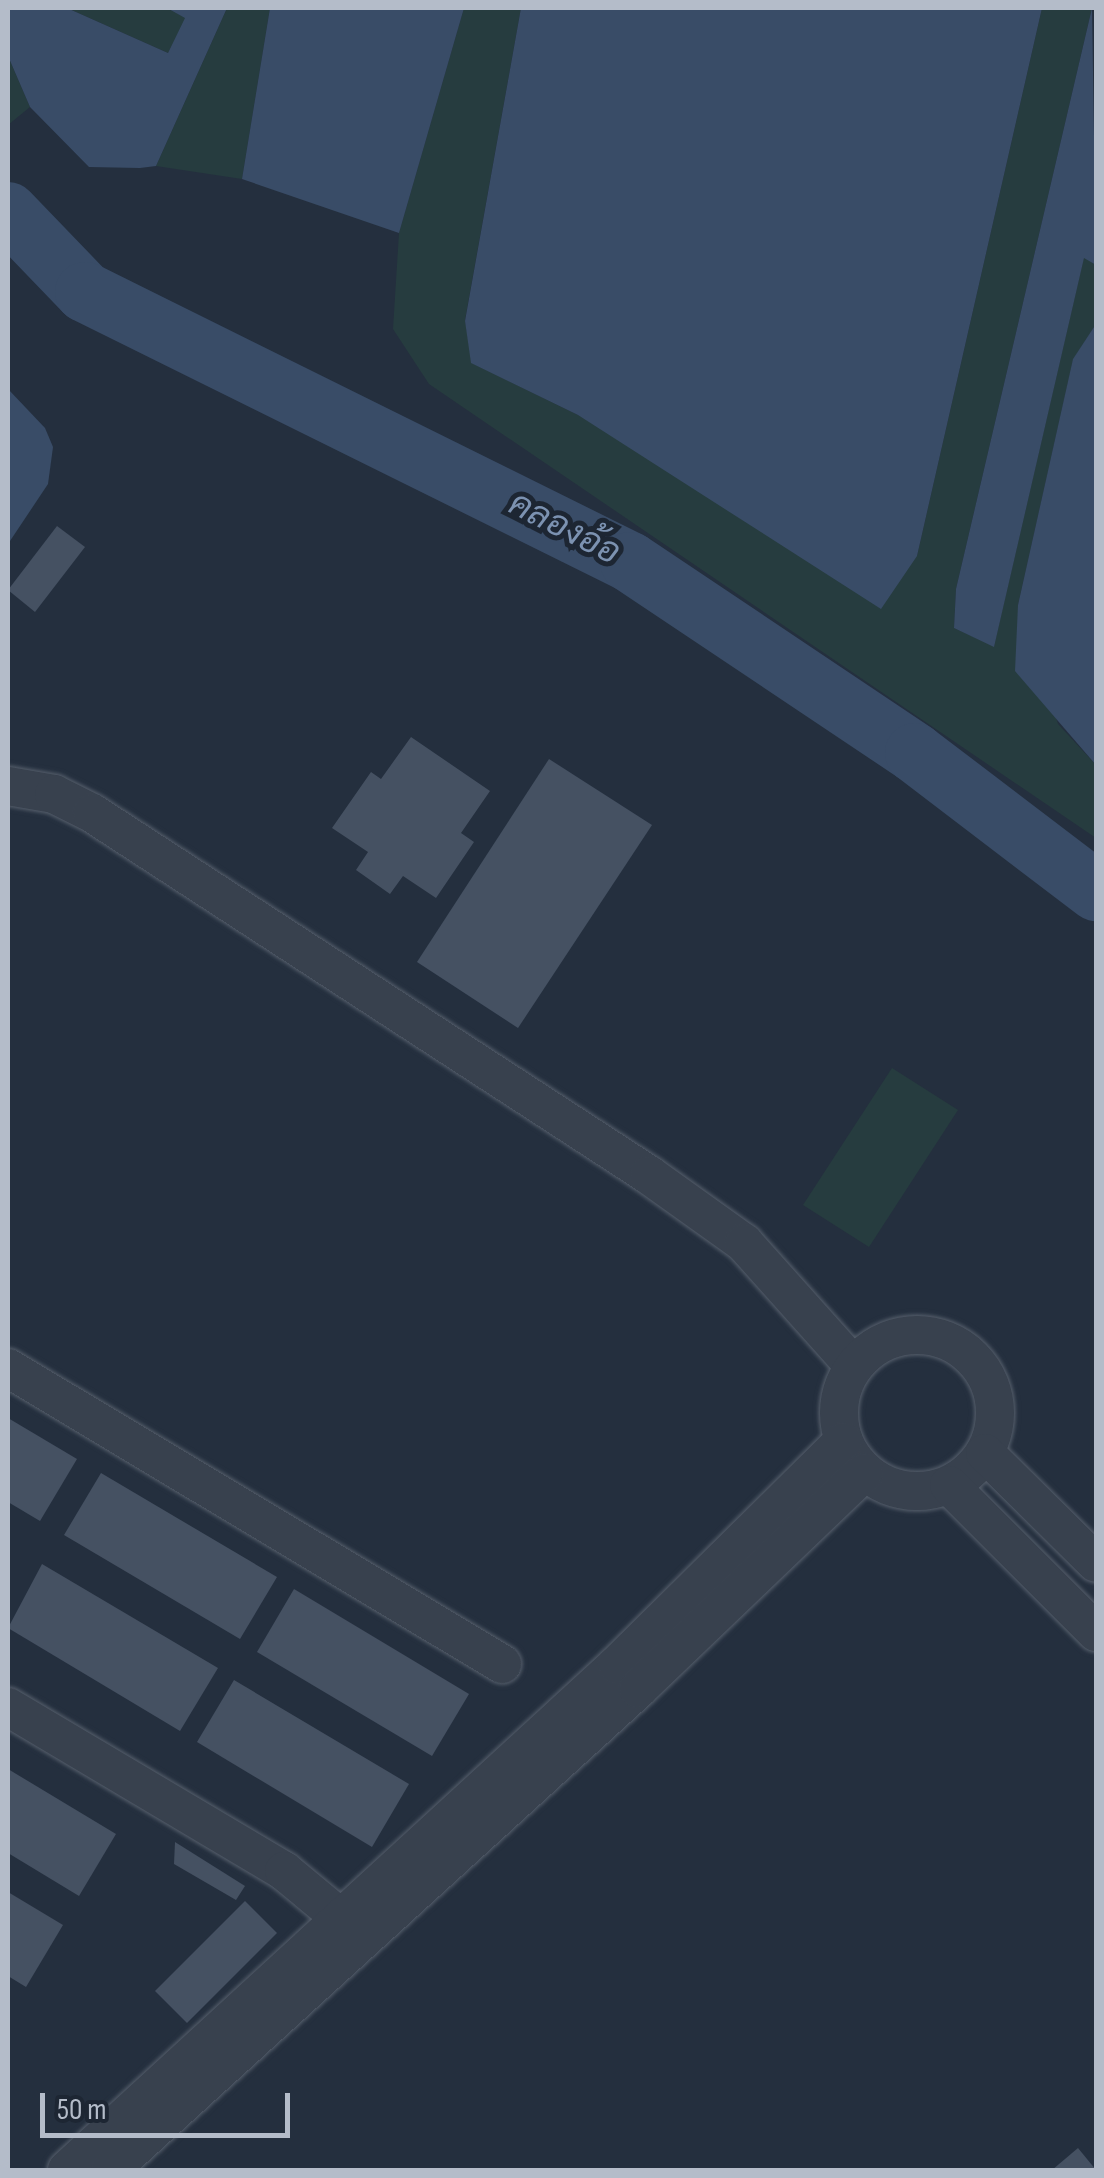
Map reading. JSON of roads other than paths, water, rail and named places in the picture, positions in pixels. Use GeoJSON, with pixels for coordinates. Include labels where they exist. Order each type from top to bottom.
{"type":"FeatureCollection","features":[{"type":"Feature","properties":{"kind":"street"},"geometry":{"type":"LineString","coordinates":[[8,786],[54,794],[92,813],[649,1175],[744,1243],[854,1366]]}},
{"type":"Feature","properties":{"kind":"street"},"geometry":{"type":"LineString","coordinates":[[904,1336],[934,1336],[960,1348],[982,1368],[994,1396],[994,1425],[985,1452],[949,1485],[905,1490],[864,1472],[843,1441],[838,1415],[854,1366],[876,1346],[904,1336]]}},
{"type":"Feature","properties":{"kind":"street"},"geometry":{"type":"LineString","coordinates":[[8,1368],[502,1664]]}},
{"type":"Feature","properties":{"kind":"street"},"geometry":{"type":"LineString","coordinates":[[627,1677],[843,1441]]}},
{"type":"Feature","properties":{"kind":"street"},"geometry":{"type":"LineString","coordinates":[[985,1452],[1096,1564]]}},
{"type":"Feature","properties":{"kind":"street"},"geometry":{"type":"LineString","coordinates":[[110,2170],[354,1928],[627,1677],[864,1472]]}},
{"type":"Feature","properties":{"kind":"street"},"geometry":{"type":"LineString","coordinates":[[949,1485],[1096,1632]]}},
{"type":"Feature","properties":{"kind":"street"},"geometry":{"type":"LineString","coordinates":[[8,1707],[284,1870],[354,1928]]}},
{"type":"Feature","properties":{"kind":"street"},"geometry":{"type":"LineString","coordinates":[[68,2170],[354,1928]]}},
{"type":"Feature","properties":{"kind":"water"},"geometry":{"type":"Polygon","coordinates":[[[8,8],[67,8],[168,53],[185,18],[167,8],[227,8],[156,166],[140,168],[89,167],[30,107],[8,56],[8,8]]]}},
{"type":"Feature","properties":{"kind":"water"},"geometry":{"type":"Polygon","coordinates":[[[270,8],[464,8],[399,233],[242,179],[270,8]]]}},
{"type":"Feature","properties":{"kind":"water"},"geometry":{"type":"Polygon","coordinates":[[[521,8],[1042,8],[917,556],[881,609],[578,415],[471,363],[465,321],[521,8]]]}},
{"type":"Feature","properties":{"kind":"water"},"geometry":{"type":"Polygon","coordinates":[[[1092,8],[1096,265],[1084,258],[994,647],[954,628],[956,589],[1092,8]]]}},
{"type":"Feature","properties":{"kind":"water"},"geometry":{"type":"Polygon","coordinates":[[[1096,324],[1096,765],[1015,671],[1018,605],[1073,359],[1096,324]]]}},
{"type":"Feature","properties":{"kind":"water"},"geometry":{"type":"Polygon","coordinates":[[[8,389],[45,428],[53,447],[48,484],[8,544],[8,389]]]}},
{"type":"Feature","properties":{"kind":"waterway","name":"คลองอ้อ"},"geometry":{"type":"LineString","coordinates":[[8,212],[85,292],[630,562],[915,753],[1096,891]]}}]}
